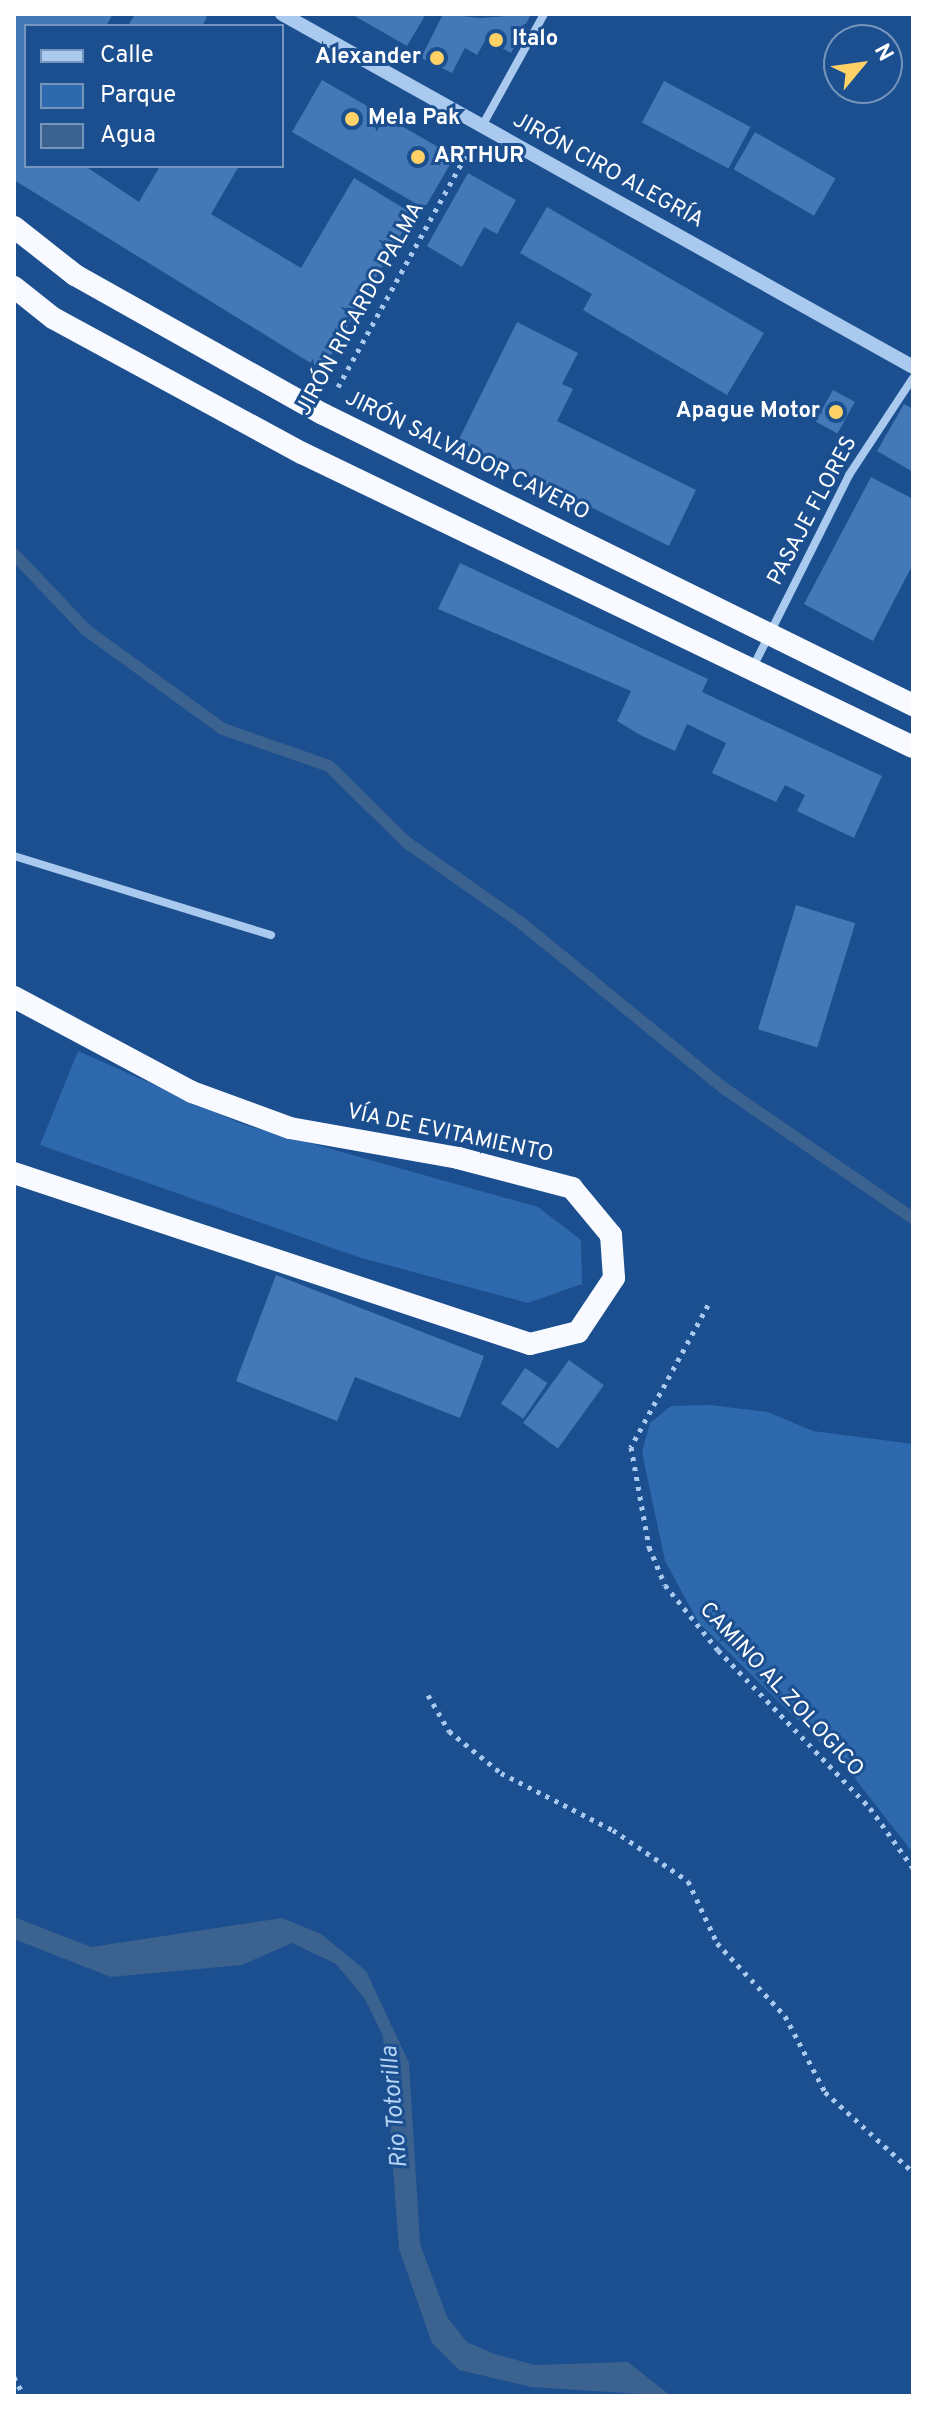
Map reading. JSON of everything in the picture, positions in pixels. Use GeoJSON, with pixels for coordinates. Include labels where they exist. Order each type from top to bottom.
{"type":"FeatureCollection","features":[{"type":"Feature","properties":{"kind":"highway","name":"JIRÓN SALVADOR CAVERO"},"geometry":{"type":"LineString","coordinates":[[14,227],[75,275],[323,414],[913,705]]}},
{"type":"Feature","properties":{"kind":"highway"},"geometry":{"type":"LineString","coordinates":[[14,287],[53,318],[302,453],[753,667],[913,747]]}},
{"type":"Feature","properties":{"kind":"highway","name":"VÍA DE EVITAMIENTO"},"geometry":{"type":"LineString","coordinates":[[14,997],[192,1092],[290,1128],[458,1158],[572,1188],[611,1235],[614,1278],[578,1332],[530,1344],[14,1173]]}},
{"type":"Feature","properties":{"kind":"street","name":"JIRÓN CIRO ALEGRÍA"},"geometry":{"type":"LineString","coordinates":[[282,14],[913,367]]}},
{"type":"Feature","properties":{"kind":"street"},"geometry":{"type":"LineString","coordinates":[[482,126],[544,14]]}},
{"type":"Feature","properties":{"kind":"street","name":"PASAJE FLORES"},"geometry":{"type":"LineString","coordinates":[[753,667],[849,475],[913,378]]}},
{"type":"Feature","properties":{"kind":"street"},"geometry":{"type":"LineString","coordinates":[[14,856],[271,935]]}},
{"type":"Feature","properties":{"kind":"path","name":"JIRÓN RICARDO PALMA"},"geometry":{"type":"LineString","coordinates":[[323,414],[482,126]]}},
{"type":"Feature","properties":{"kind":"path","name":"CAMINO AL ZOLOGICO"},"geometry":{"type":"LineString","coordinates":[[708,1305],[631,1447],[649,1547],[665,1585],[718,1650],[870,1808],[913,1868]]}},
{"type":"Feature","properties":{"kind":"path"},"geometry":{"type":"LineString","coordinates":[[428,1695],[449,1731],[501,1773],[613,1830],[688,1881],[717,1943],[785,2016],[825,2092],[913,2172]]}},
{"type":"Feature","properties":{"kind":"path"},"geometry":{"type":"LineString","coordinates":[[14,2377],[24,2396]]}},
{"type":"Feature","properties":{"kind":"green space"},"geometry":{"type":"Polygon","coordinates":[[[78,1051],[242,1124],[538,1207],[581,1240],[582,1284],[528,1303],[358,1257],[40,1145],[78,1051]]]}},
{"type":"Feature","properties":{"kind":"green space"},"geometry":{"type":"Polygon","coordinates":[[[710,1405],[768,1412],[813,1431],[913,1444],[913,1853],[849,1771],[699,1623],[665,1561],[642,1452],[650,1423],[671,1406],[710,1405]]]}},
{"type":"Feature","properties":{"kind":"water","name":"Rio Totorilla"},"geometry":{"type":"Polygon","coordinates":[[[14,1917],[91,1947],[282,1918],[321,1934],[366,1971],[409,2063],[420,2244],[447,2317],[467,2342],[492,2353],[534,2365],[628,2362],[671,2396],[531,2387],[459,2370],[432,2343],[399,2249],[383,2036],[365,1999],[336,1964],[292,1943],[242,1965],[111,1977],[14,1939],[14,1917]]]}},
{"type":"Feature","properties":{"kind":"building"},"geometry":{"type":"Polygon","coordinates":[[[14,14],[113,14],[107,24],[24,24],[24,168],[88,168],[139,202],[159,168],[238,168],[211,214],[301,268],[354,178],[413,214],[322,370],[14,180],[14,14]]]}},
{"type":"Feature","properties":{"kind":"building"},"geometry":{"type":"Polygon","coordinates":[[[135,14],[202,14],[207,17],[203,24],[129,24],[135,14]]]}},
{"type":"Feature","properties":{"kind":"building"},"geometry":{"type":"Polygon","coordinates":[[[351,14],[426,14],[407,46],[351,14]]]}},
{"type":"Feature","properties":{"kind":"building"},"geometry":{"type":"Polygon","coordinates":[[[443,14],[481,18],[531,14],[511,53],[486,39],[477,55],[465,48],[452,73],[421,58],[443,14]]]}},
{"type":"Feature","properties":{"kind":"building"},"geometry":{"type":"Polygon","coordinates":[[[322,80],[455,156],[425,208],[292,132],[322,80]]]}},
{"type":"Feature","properties":{"kind":"building"},"geometry":{"type":"Polygon","coordinates":[[[664,81],[751,127],[728,169],[642,122],[664,81]]]}},
{"type":"Feature","properties":{"kind":"building"},"geometry":{"type":"Polygon","coordinates":[[[755,132],[836,179],[814,216],[734,169],[755,132]]]}},
{"type":"Feature","properties":{"kind":"building"},"geometry":{"type":"Polygon","coordinates":[[[468,173],[516,200],[497,234],[484,227],[462,267],[427,246],[468,173]]]}},
{"type":"Feature","properties":{"kind":"building"},"geometry":{"type":"Polygon","coordinates":[[[547,207],[764,333],[727,395],[583,310],[592,294],[520,253],[547,207]]]}},
{"type":"Feature","properties":{"kind":"building"},"geometry":{"type":"Polygon","coordinates":[[[517,322],[578,353],[562,384],[573,389],[557,421],[696,490],[669,546],[458,441],[517,322]]]}},
{"type":"Feature","properties":{"kind":"building","name":"Apague Motor"},"geometry":{"type":"Polygon","coordinates":[[[833,390],[855,402],[837,434],[816,421],[833,390]]]}},
{"type":"Feature","properties":{"kind":"building"},"geometry":{"type":"Polygon","coordinates":[[[904,404],[913,409],[913,472],[877,451],[904,404]]]}},
{"type":"Feature","properties":{"kind":"building"},"geometry":{"type":"Polygon","coordinates":[[[871,477],[913,499],[913,564],[873,641],[804,604],[871,477]]]}},
{"type":"Feature","properties":{"kind":"building"},"geometry":{"type":"Polygon","coordinates":[[[460,563],[708,679],[702,692],[882,776],[854,838],[797,811],[805,795],[785,785],[776,802],[712,773],[726,743],[687,724],[675,751],[642,736],[617,721],[631,691],[438,609],[460,563]]]}},
{"type":"Feature","properties":{"kind":"building"},"geometry":{"type":"Polygon","coordinates":[[[796,905],[855,923],[817,1047],[758,1029],[796,905]]]}},
{"type":"Feature","properties":{"kind":"building"},"geometry":{"type":"Polygon","coordinates":[[[276,1275],[484,1356],[460,1418],[355,1377],[337,1421],[236,1381],[276,1275]]]}},
{"type":"Feature","properties":{"kind":"building"},"geometry":{"type":"Polygon","coordinates":[[[569,1360],[604,1385],[558,1448],[523,1423],[569,1360]]]}},
{"type":"Feature","properties":{"kind":"building"},"geometry":{"type":"Polygon","coordinates":[[[525,1368],[547,1383],[523,1419],[501,1404],[525,1368]]]}},
{"type":"Feature","properties":{"kind":"waterway"},"geometry":{"type":"LineString","coordinates":[[14,554],[86,630],[223,729],[329,766],[406,842],[520,922],[725,1089],[913,1218]]}},
{"type":"Feature","properties":{"kind":"place","name":"Italo"},"geometry":{"type":"Point","coordinates":[496,40]}},
{"type":"Feature","properties":{"kind":"place","name":"Alexander"},"geometry":{"type":"Point","coordinates":[437,58]}},
{"type":"Feature","properties":{"kind":"place","name":"Mela Pak"},"geometry":{"type":"Point","coordinates":[352,119]}},
{"type":"Feature","properties":{"kind":"place","name":"ARTHUR"},"geometry":{"type":"Point","coordinates":[418,157]}},
{"type":"Feature","properties":{"kind":"place","name":"Apague Motor"},"geometry":{"type":"Point","coordinates":[836,412]}}]}
